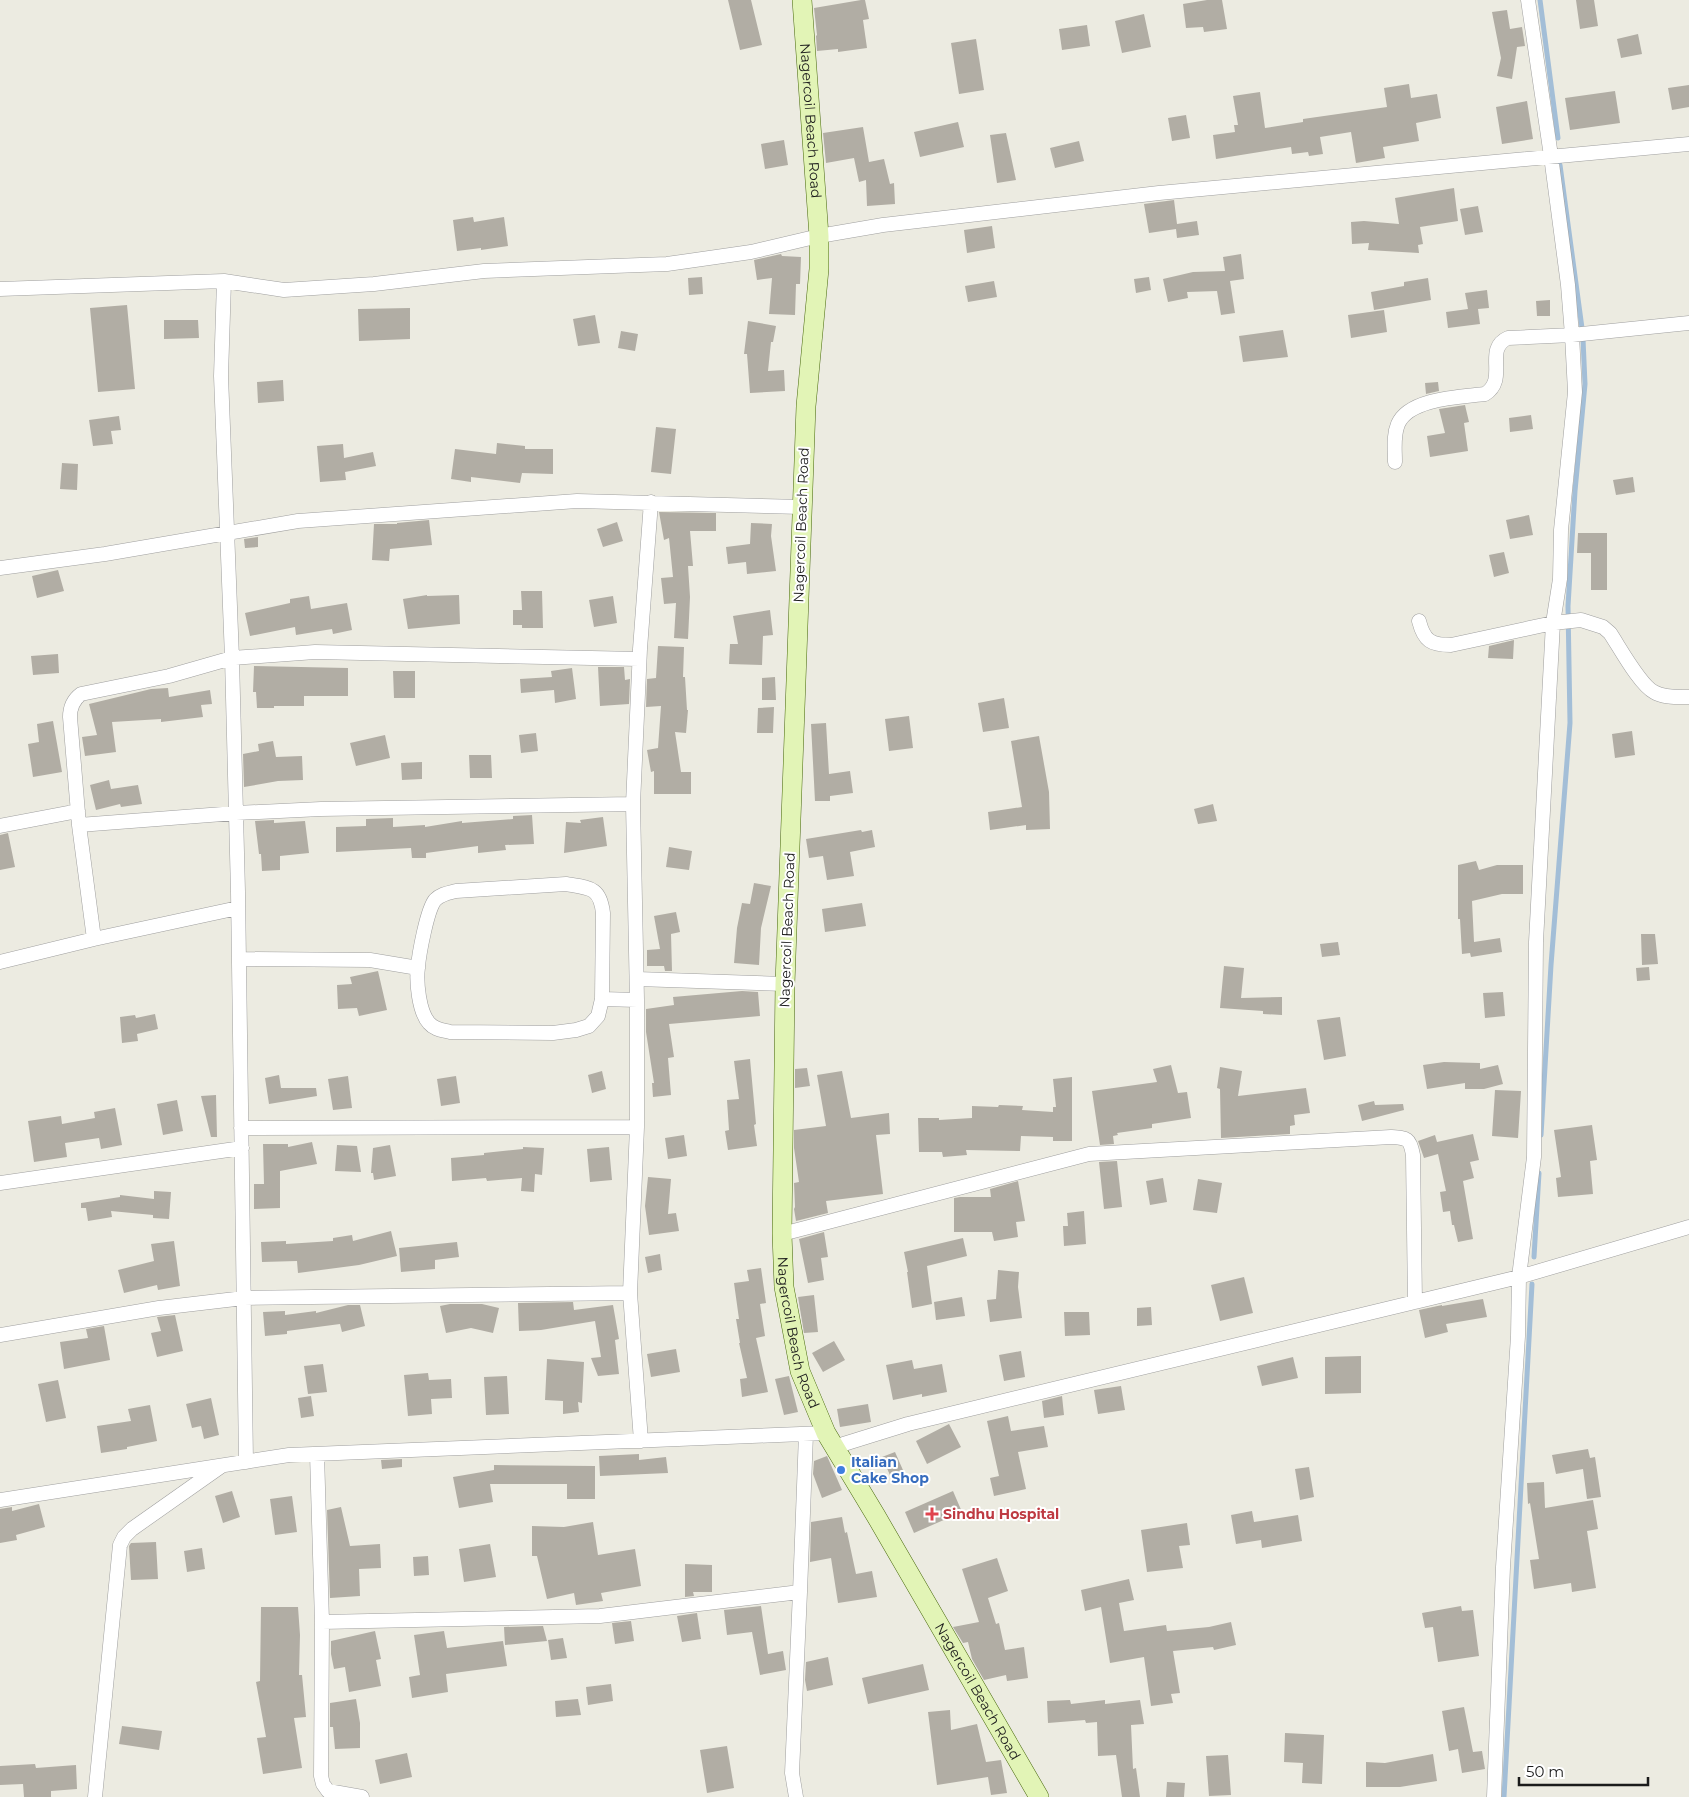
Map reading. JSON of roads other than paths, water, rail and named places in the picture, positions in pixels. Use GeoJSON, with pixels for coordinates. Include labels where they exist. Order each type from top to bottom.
{"type":"FeatureCollection","features":[{"type":"Feature","properties":{"kind":"main road","name":"Nagercoil Beach Road"},"geometry":{"type":"LineString","coordinates":[[802,0],[819,236],[819,269],[806,406],[785,984],[782,1234],[784,1287],[800,1371],[830,1440],[1039,1797]]}},
{"type":"Feature","properties":{"kind":"street"},"geometry":{"type":"LineString","coordinates":[[1494,1797],[1502,1576],[1518,1336],[1519,1277],[1534,1157],[1536,942],[1560,579],[1561,530],[1574,392],[1568,285],[1528,0]]}},
{"type":"Feature","properties":{"kind":"street"},"geometry":{"type":"LineString","coordinates":[[0,289],[224,281],[284,290],[374,284],[484,271],[667,264],[751,252],[819,236],[883,225],[1160,193],[1689,144]]}},
{"type":"Feature","properties":{"kind":"street"},"geometry":{"type":"LineString","coordinates":[[224,281],[221,376],[236,813],[246,1462]]}},
{"type":"Feature","properties":{"kind":"street"},"geometry":{"type":"LineString","coordinates":[[1396,462],[1395,434],[1398,423],[1405,412],[1419,405],[1485,394],[1491,390],[1495,385],[1496,379],[1498,348],[1503,340],[1508,338],[1572,335],[1689,322]]}},
{"type":"Feature","properties":{"kind":"street"},"geometry":{"type":"LineString","coordinates":[[0,568],[106,554],[298,521],[577,501],[802,507]]}},
{"type":"Feature","properties":{"kind":"street"},"geometry":{"type":"LineString","coordinates":[[641,1441],[630,1293],[637,1127],[638,1000],[633,804],[639,659],[650,502]]}},
{"type":"Feature","properties":{"kind":"street"},"geometry":{"type":"LineString","coordinates":[[1419,622],[1422,632],[1429,641],[1437,645],[1451,645],[1557,622],[1580,620],[1598,624],[1610,633],[1644,684],[1654,692],[1672,697],[1689,697]]}},
{"type":"Feature","properties":{"kind":"street"},"geometry":{"type":"LineString","coordinates":[[94,939],[79,826],[70,717],[72,705],[81,694],[169,676],[232,658],[315,652],[639,659]]}},
{"type":"Feature","properties":{"kind":"street"},"geometry":{"type":"LineString","coordinates":[[79,826],[236,813],[321,809],[633,804]]}},
{"type":"Feature","properties":{"kind":"street"},"geometry":{"type":"LineString","coordinates":[[0,826],[78,811]]}},
{"type":"Feature","properties":{"kind":"street"},"geometry":{"type":"LineString","coordinates":[[566,884],[586,887],[595,892],[601,900],[603,913],[602,999],[598,1016],[590,1026],[553,1033],[450,1032],[435,1029],[428,1022],[420,1007],[418,968],[428,916],[434,901],[442,894],[456,891],[566,884]]}},
{"type":"Feature","properties":{"kind":"street"},"geometry":{"type":"LineString","coordinates":[[0,962],[94,939],[238,908]]}},
{"type":"Feature","properties":{"kind":"street"},"geometry":{"type":"LineString","coordinates":[[239,959],[370,960],[418,968]]}},
{"type":"Feature","properties":{"kind":"street"},"geometry":{"type":"LineString","coordinates":[[637,979],[785,984]]}},
{"type":"Feature","properties":{"kind":"street"},"geometry":{"type":"LineString","coordinates":[[602,999],[638,1000]]}},
{"type":"Feature","properties":{"kind":"street"},"geometry":{"type":"LineString","coordinates":[[241,1128],[637,1127]]}},
{"type":"Feature","properties":{"kind":"street"},"geometry":{"type":"LineString","coordinates":[[782,1234],[1089,1154],[1405,1138],[1411,1144],[1413,1155],[1415,1302]]}},
{"type":"Feature","properties":{"kind":"street"},"geometry":{"type":"LineString","coordinates":[[0,1183],[242,1148]]}},
{"type":"Feature","properties":{"kind":"street"},"geometry":{"type":"LineString","coordinates":[[0,1500],[289,1455],[806,1434],[830,1440],[908,1424],[1519,1277],[1689,1227]]}},
{"type":"Feature","properties":{"kind":"street"},"geometry":{"type":"LineString","coordinates":[[1523,1253],[1546,1269]]}},
{"type":"Feature","properties":{"kind":"street"},"geometry":{"type":"LineString","coordinates":[[0,1335],[159,1308],[244,1298],[630,1293]]}},
{"type":"Feature","properties":{"kind":"street"},"geometry":{"type":"LineString","coordinates":[[796,1797],[792,1773],[806,1434]]}},
{"type":"Feature","properties":{"kind":"street"},"geometry":{"type":"LineString","coordinates":[[317,1454],[322,1622],[321,1776],[323,1784],[328,1791],[362,1797]]}},
{"type":"Feature","properties":{"kind":"street"},"geometry":{"type":"LineString","coordinates":[[95,1797],[120,1545],[124,1537],[132,1529],[222,1466]]}},
{"type":"Feature","properties":{"kind":"street"},"geometry":{"type":"LineString","coordinates":[[322,1622],[600,1616],[800,1592]]}},
{"type":"Feature","properties":{"kind":"waterway"},"geometry":{"type":"LineString","coordinates":[[1540,0],[1558,138]]}},
{"type":"Feature","properties":{"kind":"waterway"},"geometry":{"type":"LineString","coordinates":[[1560,165],[1582,328]]}},
{"type":"Feature","properties":{"kind":"waterway"},"geometry":{"type":"LineString","coordinates":[[1541,1135],[1551,965],[1570,723],[1568,606],[1575,491],[1585,384],[1583,339]]}},
{"type":"Feature","properties":{"kind":"waterway"},"geometry":{"type":"LineString","coordinates":[[1534,1257],[1539,1173]]}},
{"type":"Feature","properties":{"kind":"waterway"},"geometry":{"type":"LineString","coordinates":[[1504,1797],[1532,1284]]}},
{"type":"Feature","properties":{"kind":"place","name":"Italian Cake Shop"},"geometry":{"type":"Point","coordinates":[841,1470]}},
{"type":"Feature","properties":{"kind":"place","name":"Sindhu Hospital"},"geometry":{"type":"Point","coordinates":[932,1514]}}]}
